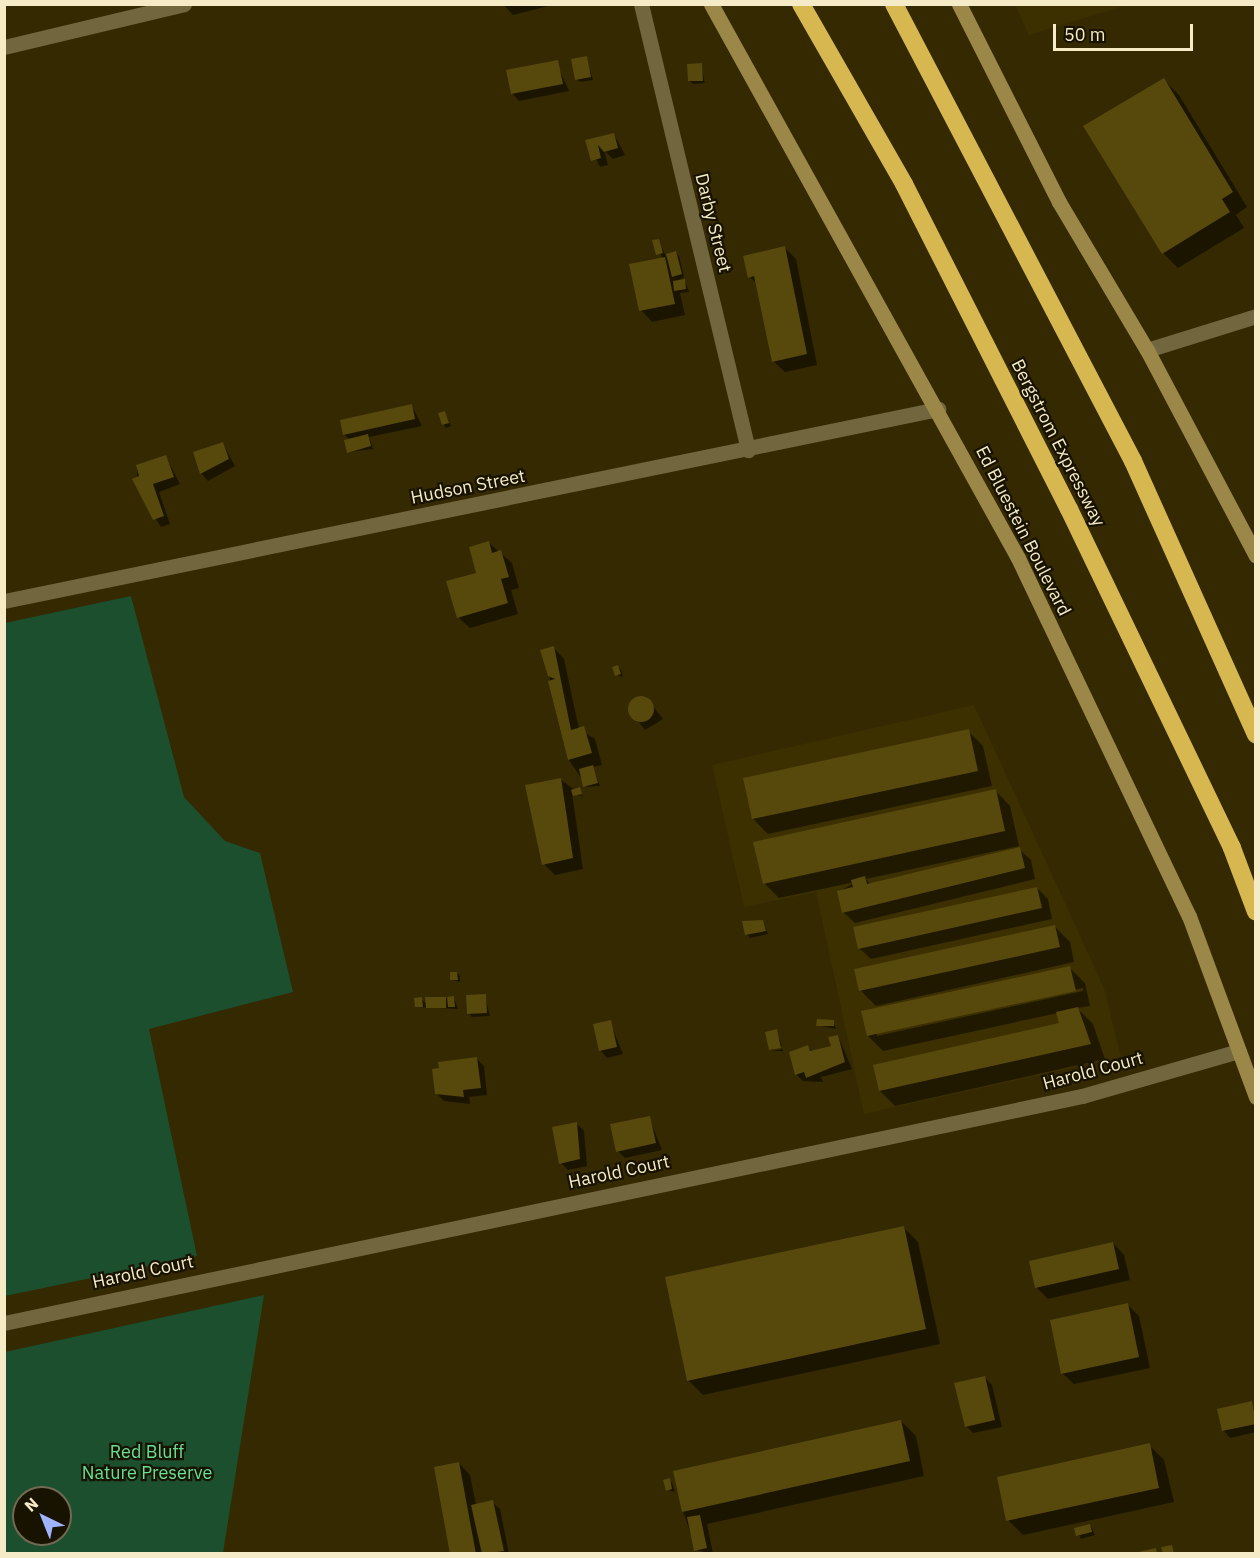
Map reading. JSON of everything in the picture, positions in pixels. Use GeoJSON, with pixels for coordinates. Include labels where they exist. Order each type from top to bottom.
{"type":"FeatureCollection","features":[{"type":"Feature","properties":{"kind":"highway","name":"Bergstrom Expressway"},"geometry":{"type":"LineString","coordinates":[[801,4],[904,184],[1058,488],[1232,848],[1256,912]]}},
{"type":"Feature","properties":{"kind":"highway"},"geometry":{"type":"LineString","coordinates":[[894,4],[1133,461],[1256,735]]}},
{"type":"Feature","properties":{"kind":"main road","name":"Ed Bluestein Boulevard"},"geometry":{"type":"LineString","coordinates":[[711,4],[938,409],[1018,558],[1189,916],[1256,1097]]}},
{"type":"Feature","properties":{"kind":"main road"},"geometry":{"type":"LineString","coordinates":[[959,4],[1059,202],[1147,350],[1256,556]]}},
{"type":"Feature","properties":{"kind":"street"},"geometry":{"type":"LineString","coordinates":[[4,47],[184,4]]}},
{"type":"Feature","properties":{"kind":"street","name":"Darby Street"},"geometry":{"type":"LineString","coordinates":[[641,4],[748,450]]}},
{"type":"Feature","properties":{"kind":"street"},"geometry":{"type":"LineString","coordinates":[[1147,350],[1256,316]]}},
{"type":"Feature","properties":{"kind":"street","name":"Hudson Street"},"geometry":{"type":"LineString","coordinates":[[4,601],[748,450],[938,409]]}},
{"type":"Feature","properties":{"kind":"street","name":"Harold Court"},"geometry":{"type":"LineString","coordinates":[[4,1323],[1082,1096],[1239,1051]]}},
{"type":"Feature","properties":{"kind":"shaded area"},"geometry":{"type":"Polygon","coordinates":[[[1015,5],[1127,5],[1029,35],[1015,5]]]}},
{"type":"Feature","properties":{"kind":"shaded area"},"geometry":{"type":"Polygon","coordinates":[[[974,705],[1104,988],[1121,1057],[864,1114],[816,892],[744,907],[712,765],[974,705]]]}},
{"type":"Feature","properties":{"kind":"green space"},"geometry":{"type":"Polygon","coordinates":[[[131,596],[184,797],[225,841],[260,853],[293,992],[149,1029],[197,1256],[5,1296],[5,623],[131,596]]]}},
{"type":"Feature","properties":{"kind":"green space","name":"Red Bluff Nature Preserve"},"geometry":{"type":"Polygon","coordinates":[[[264,1295],[223,1553],[5,1553],[5,1352],[264,1295]]]}},
{"type":"Feature","properties":{"kind":"building"},"geometry":{"type":"Polygon","coordinates":[[[587,56],[591,77],[575,80],[571,59],[587,56]]]}},
{"type":"Feature","properties":{"kind":"building"},"geometry":{"type":"Polygon","coordinates":[[[558,60],[563,84],[511,94],[506,70],[558,60]]]}},
{"type":"Feature","properties":{"kind":"building"},"geometry":{"type":"Polygon","coordinates":[[[702,63],[703,81],[688,81],[687,64],[702,63]]]}},
{"type":"Feature","properties":{"kind":"building"},"geometry":{"type":"Polygon","coordinates":[[[1164,78],[1233,192],[1222,199],[1230,212],[1162,254],[1083,126],[1164,78]]]}},
{"type":"Feature","properties":{"kind":"building"},"geometry":{"type":"Polygon","coordinates":[[[614,133],[618,148],[604,152],[598,145],[601,158],[591,161],[585,140],[614,133]]]}},
{"type":"Feature","properties":{"kind":"building"},"geometry":{"type":"Polygon","coordinates":[[[659,239],[663,253],[656,255],[652,240],[659,239]]]}},
{"type":"Feature","properties":{"kind":"building"},"geometry":{"type":"Polygon","coordinates":[[[785,246],[807,354],[772,362],[754,276],[748,278],[743,256],[785,246]]]}},
{"type":"Feature","properties":{"kind":"building"},"geometry":{"type":"Polygon","coordinates":[[[676,251],[682,274],[672,277],[666,254],[676,251]]]}},
{"type":"Feature","properties":{"kind":"building"},"geometry":{"type":"Polygon","coordinates":[[[665,257],[675,304],[639,311],[629,264],[665,257]]]}},
{"type":"Feature","properties":{"kind":"building"},"geometry":{"type":"Polygon","coordinates":[[[685,279],[686,289],[674,291],[673,281],[685,279]]]}},
{"type":"Feature","properties":{"kind":"building"},"geometry":{"type":"Polygon","coordinates":[[[412,404],[415,419],[343,435],[340,420],[412,404]]]}},
{"type":"Feature","properties":{"kind":"building"},"geometry":{"type":"Polygon","coordinates":[[[445,411],[449,423],[442,425],[438,413],[445,411]]]}},
{"type":"Feature","properties":{"kind":"building"},"geometry":{"type":"Polygon","coordinates":[[[368,434],[371,446],[347,453],[344,440],[368,434]]]}},
{"type":"Feature","properties":{"kind":"building"},"geometry":{"type":"Polygon","coordinates":[[[223,442],[229,459],[200,474],[193,452],[223,442]]]}},
{"type":"Feature","properties":{"kind":"building"},"geometry":{"type":"Polygon","coordinates":[[[166,455],[174,477],[153,484],[164,516],[153,520],[132,479],[139,476],[136,465],[166,455]]]}},
{"type":"Feature","properties":{"kind":"building"},"geometry":{"type":"Polygon","coordinates":[[[489,541],[492,553],[501,550],[509,577],[501,579],[508,603],[457,618],[446,581],[476,573],[469,547],[489,541]]]}},
{"type":"Feature","properties":{"kind":"building"},"geometry":{"type":"Polygon","coordinates":[[[554,646],[571,730],[584,726],[592,753],[568,760],[548,681],[555,679],[548,676],[540,650],[554,646]]]}},
{"type":"Feature","properties":{"kind":"building"},"geometry":{"type":"Polygon","coordinates":[[[618,665],[621,674],[615,676],[612,667],[618,665]]]}},
{"type":"Feature","properties":{"kind":"building"},"geometry":{"type":"Polygon","coordinates":[[[641,696],[650,700],[654,709],[650,718],[641,722],[632,718],[628,709],[632,700],[641,696]]]}},
{"type":"Feature","properties":{"kind":"building"},"geometry":{"type":"Polygon","coordinates":[[[969,729],[978,771],[752,819],[743,778],[969,729]]]}},
{"type":"Feature","properties":{"kind":"building"},"geometry":{"type":"Polygon","coordinates":[[[593,765],[598,783],[583,787],[579,769],[593,765]]]}},
{"type":"Feature","properties":{"kind":"building"},"geometry":{"type":"Polygon","coordinates":[[[561,778],[573,858],[542,865],[525,785],[561,778]]]}},
{"type":"Feature","properties":{"kind":"building"},"geometry":{"type":"Polygon","coordinates":[[[580,787],[582,794],[573,796],[571,790],[580,787]]]}},
{"type":"Feature","properties":{"kind":"building"},"geometry":{"type":"Polygon","coordinates":[[[996,789],[1005,831],[763,884],[753,842],[996,789]]]}},
{"type":"Feature","properties":{"kind":"building"},"geometry":{"type":"Polygon","coordinates":[[[1020,847],[1025,868],[842,913],[837,891],[853,887],[851,880],[865,876],[867,884],[1020,847]]]}},
{"type":"Feature","properties":{"kind":"building"},"geometry":{"type":"Polygon","coordinates":[[[1037,887],[1042,908],[858,949],[853,927],[1037,887]]]}},
{"type":"Feature","properties":{"kind":"building"},"geometry":{"type":"Polygon","coordinates":[[[763,920],[766,931],[745,935],[742,921],[763,920]]]}},
{"type":"Feature","properties":{"kind":"building"},"geometry":{"type":"Polygon","coordinates":[[[1055,925],[1060,947],[859,991],[854,969],[1055,925]]]}},
{"type":"Feature","properties":{"kind":"building"},"geometry":{"type":"Polygon","coordinates":[[[1070,966],[1076,991],[867,1036],[861,1011],[1070,966]]]}},
{"type":"Feature","properties":{"kind":"building"},"geometry":{"type":"Polygon","coordinates":[[[450,972],[457,972],[458,980],[450,980],[450,972]]]}},
{"type":"Feature","properties":{"kind":"building"},"geometry":{"type":"Polygon","coordinates":[[[486,994],[487,1013],[467,1014],[466,995],[486,994]]]}},
{"type":"Feature","properties":{"kind":"building"},"geometry":{"type":"Polygon","coordinates":[[[454,996],[455,1007],[448,1007],[447,997],[454,996]]]}},
{"type":"Feature","properties":{"kind":"building"},"geometry":{"type":"Polygon","coordinates":[[[422,997],[423,1007],[415,1007],[414,998],[422,997]]]}},
{"type":"Feature","properties":{"kind":"building"},"geometry":{"type":"Polygon","coordinates":[[[425,997],[446,997],[446,1008],[426,1008],[425,997]]]}},
{"type":"Feature","properties":{"kind":"building"},"geometry":{"type":"Polygon","coordinates":[[[1078,1007],[1091,1044],[879,1091],[873,1065],[1059,1023],[1056,1012],[1078,1007]]]}},
{"type":"Feature","properties":{"kind":"building"},"geometry":{"type":"Polygon","coordinates":[[[817,1019],[834,1020],[834,1026],[816,1026],[817,1019]]]}},
{"type":"Feature","properties":{"kind":"building"},"geometry":{"type":"Polygon","coordinates":[[[611,1020],[617,1047],[599,1051],[593,1024],[611,1020]]]}},
{"type":"Feature","properties":{"kind":"building"},"geometry":{"type":"Polygon","coordinates":[[[777,1029],[781,1048],[769,1050],[765,1032],[777,1029]]]}},
{"type":"Feature","properties":{"kind":"building"},"geometry":{"type":"Polygon","coordinates":[[[838,1035],[845,1062],[806,1078],[804,1072],[795,1075],[789,1052],[808,1045],[810,1051],[831,1046],[828,1037],[838,1035]]]}},
{"type":"Feature","properties":{"kind":"building"},"geometry":{"type":"Polygon","coordinates":[[[477,1057],[481,1088],[463,1090],[464,1097],[435,1094],[432,1069],[439,1068],[438,1062],[477,1057]]]}},
{"type":"Feature","properties":{"kind":"building"},"geometry":{"type":"Polygon","coordinates":[[[650,1116],[656,1143],[616,1152],[610,1124],[650,1116]]]}},
{"type":"Feature","properties":{"kind":"building"},"geometry":{"type":"Polygon","coordinates":[[[577,1122],[580,1159],[559,1164],[552,1127],[577,1122]]]}},
{"type":"Feature","properties":{"kind":"building"},"geometry":{"type":"Polygon","coordinates":[[[904,1226],[926,1329],[687,1381],[665,1277],[904,1226]]]}},
{"type":"Feature","properties":{"kind":"building"},"geometry":{"type":"Polygon","coordinates":[[[1113,1242],[1119,1269],[1035,1288],[1029,1261],[1113,1242]]]}},
{"type":"Feature","properties":{"kind":"building"},"geometry":{"type":"Polygon","coordinates":[[[1128,1303],[1139,1357],[1061,1374],[1050,1320],[1128,1303]]]}},
{"type":"Feature","properties":{"kind":"building"},"geometry":{"type":"Polygon","coordinates":[[[985,1376],[995,1420],[965,1427],[954,1383],[985,1376]]]}},
{"type":"Feature","properties":{"kind":"building"},"geometry":{"type":"Polygon","coordinates":[[[1252,1401],[1256,1424],[1222,1431],[1217,1409],[1252,1401]]]}},
{"type":"Feature","properties":{"kind":"building"},"geometry":{"type":"Polygon","coordinates":[[[901,1420],[910,1461],[682,1512],[673,1471],[901,1420]]]}},
{"type":"Feature","properties":{"kind":"building"},"geometry":{"type":"Polygon","coordinates":[[[1150,1443],[1159,1488],[1006,1521],[997,1477],[1150,1443]]]}},
{"type":"Feature","properties":{"kind":"building"},"geometry":{"type":"Polygon","coordinates":[[[459,1462],[476,1554],[450,1554],[434,1467],[459,1462]]]}},
{"type":"Feature","properties":{"kind":"building"},"geometry":{"type":"Polygon","coordinates":[[[670,1478],[672,1489],[666,1491],[663,1480],[670,1478]]]}},
{"type":"Feature","properties":{"kind":"building"},"geometry":{"type":"Polygon","coordinates":[[[493,1500],[504,1551],[482,1554],[471,1505],[493,1500]]]}},
{"type":"Feature","properties":{"kind":"building"},"geometry":{"type":"Polygon","coordinates":[[[700,1515],[707,1548],[694,1551],[687,1517],[700,1515]]]}},
{"type":"Feature","properties":{"kind":"building"},"geometry":{"type":"Polygon","coordinates":[[[1090,1524],[1092,1532],[1076,1536],[1074,1528],[1090,1524]]]}},
{"type":"Feature","properties":{"kind":"building"},"geometry":{"type":"Polygon","coordinates":[[[1172,1545],[1174,1554],[1163,1554],[1161,1547],[1172,1545]]]}},
{"type":"Feature","properties":{"kind":"building"},"geometry":{"type":"Polygon","coordinates":[[[1156,1548],[1157,1554],[1134,1553],[1156,1548]]]}}]}
